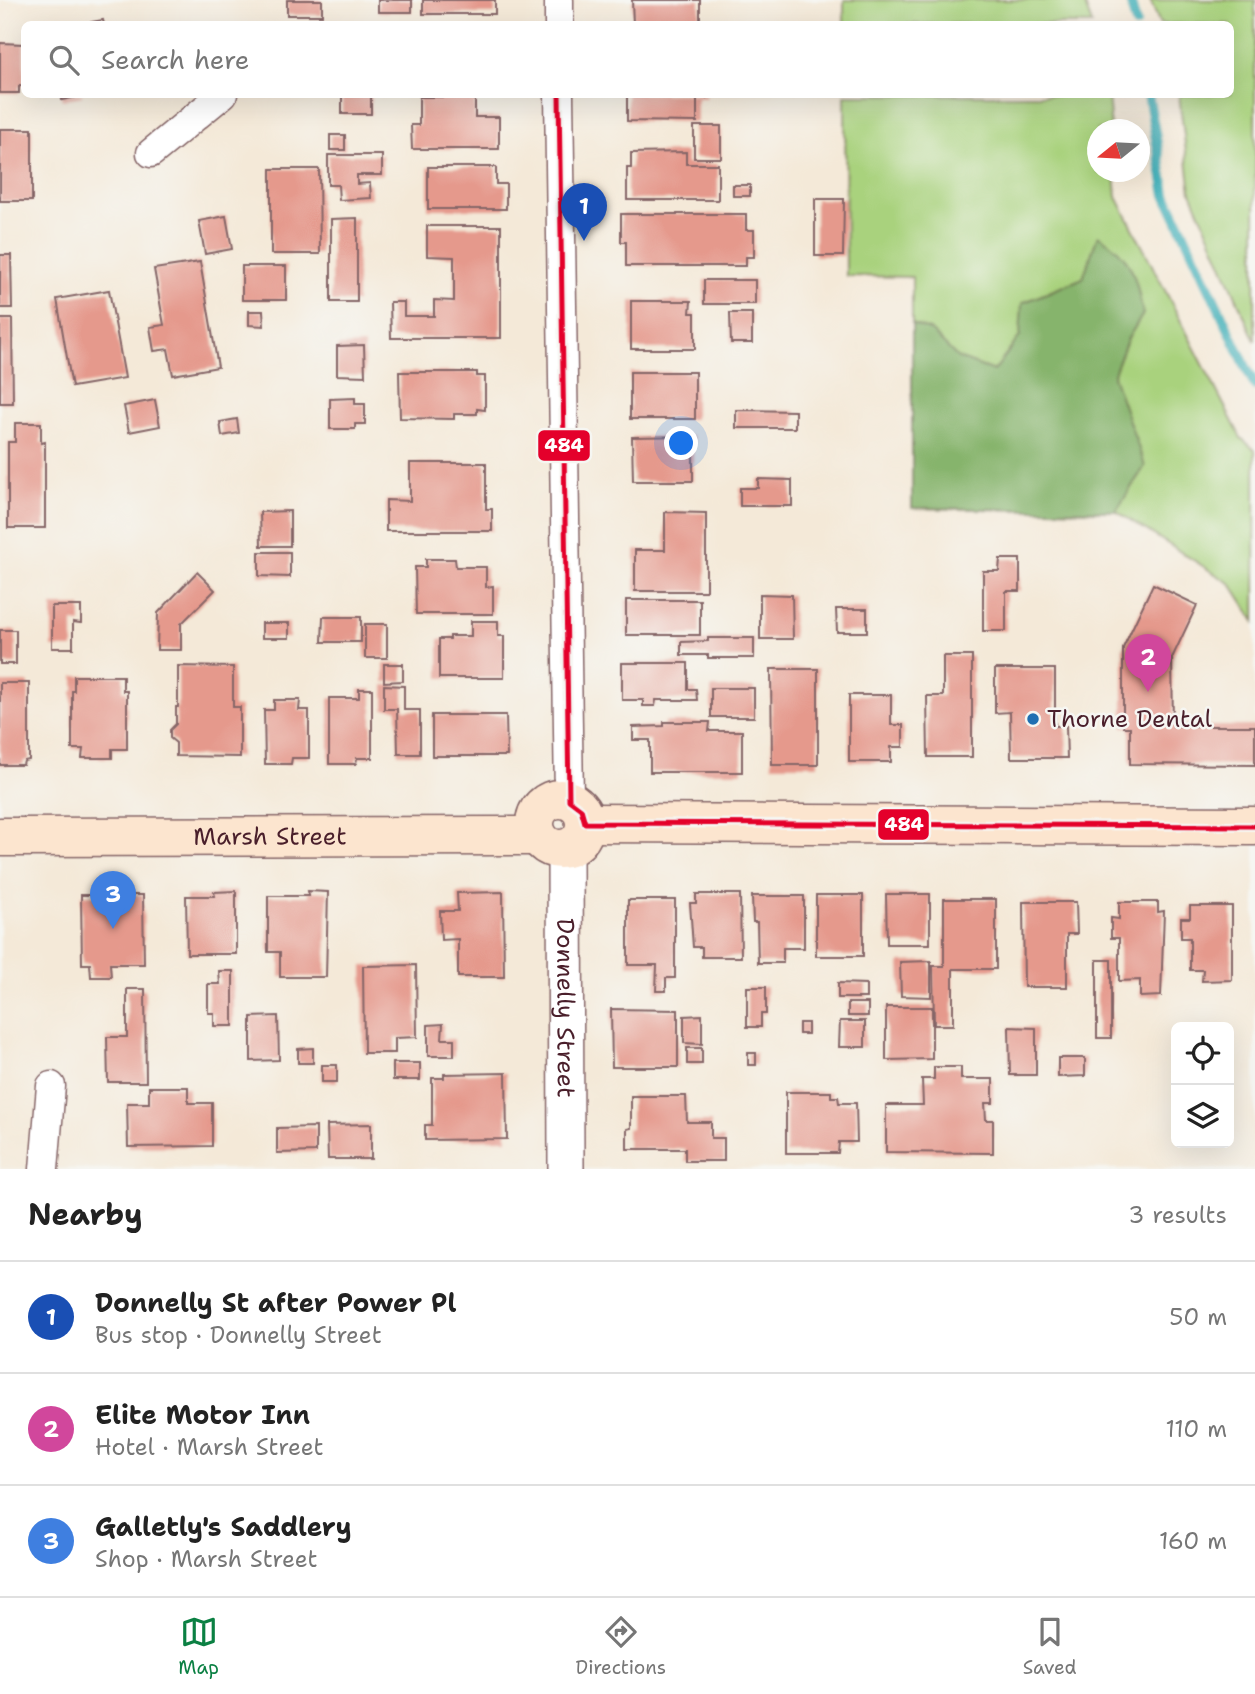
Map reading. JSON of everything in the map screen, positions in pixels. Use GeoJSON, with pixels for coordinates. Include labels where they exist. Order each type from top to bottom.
{"type":"FeatureCollection","features":[{"type":"Feature","properties":{"kind":"main road","name":"Marsh Street"},"geometry":{"type":"LineString","coordinates":[[0,837],[564,827],[1255,826]]}},
{"type":"Feature","properties":{"kind":"street"},"geometry":{"type":"LineString","coordinates":[[559,0],[559,21]]}},
{"type":"Feature","properties":{"kind":"street"},"geometry":{"type":"LineString","coordinates":[[151,153],[218,98]]}},
{"type":"Feature","properties":{"kind":"street","name":"Donnelly Street"},"geometry":{"type":"LineString","coordinates":[[559,98],[566,1169]]}},
{"type":"Feature","properties":{"kind":"street"},"geometry":{"type":"LineString","coordinates":[[44,1169],[51,1086]]}},
{"type":"Feature","properties":{"kind":"green space"},"geometry":{"type":"Polygon","coordinates":[[[844,0],[1083,0],[1091,21],[844,21],[844,0]]]}},
{"type":"Feature","properties":{"kind":"green space"},"geometry":{"type":"Polygon","coordinates":[[[1150,0],[1255,0],[1255,341],[1191,192],[1179,98],[1234,98],[1234,21],[1159,21],[1150,0]]]}},
{"type":"Feature","properties":{"kind":"green space"},"geometry":{"type":"Polygon","coordinates":[[[845,98],[1108,98],[1110,119],[1087,119],[1087,182],[1116,182],[1117,197],[1241,438],[1255,450],[1255,621],[1231,584],[1116,511],[912,508],[912,277],[846,276],[845,98]]]}},
{"type":"Feature","properties":{"kind":"green space"},"geometry":{"type":"Polygon","coordinates":[[[1098,235],[1119,251],[1131,268],[1143,314],[1127,340],[1113,376],[1145,466],[1116,511],[912,508],[912,324],[930,330],[958,358],[994,371],[1020,336],[1022,303],[1083,278],[1098,235]]]}},
{"type":"Feature","properties":{"kind":"building"},"geometry":{"type":"Polygon","coordinates":[[[287,0],[322,0],[322,15],[287,15],[287,0]]]}},
{"type":"Feature","properties":{"kind":"building"},"geometry":{"type":"Polygon","coordinates":[[[378,0],[412,0],[412,12],[378,12],[378,0]]]}},
{"type":"Feature","properties":{"kind":"building"},"geometry":{"type":"Polygon","coordinates":[[[423,0],[495,0],[495,14],[423,14],[423,0]]]}},
{"type":"Feature","properties":{"kind":"building"},"geometry":{"type":"Polygon","coordinates":[[[632,0],[700,0],[700,21],[633,21],[632,0]]]}},
{"type":"Feature","properties":{"kind":"building"},"geometry":{"type":"Polygon","coordinates":[[[0,43],[21,44],[19,93],[0,93],[0,43]]]}},
{"type":"Feature","properties":{"kind":"building"},"geometry":{"type":"Polygon","coordinates":[[[342,98],[371,98],[371,114],[342,114],[342,98]]]}},
{"type":"Feature","properties":{"kind":"building"},"geometry":{"type":"Polygon","coordinates":[[[419,98],[475,98],[475,117],[499,117],[499,149],[412,149],[411,125],[419,125],[419,98]]]}},
{"type":"Feature","properties":{"kind":"building"},"geometry":{"type":"Polygon","coordinates":[[[627,98],[697,98],[697,122],[627,121],[627,98]]]}},
{"type":"Feature","properties":{"kind":"building"},"geometry":{"type":"Polygon","coordinates":[[[694,126],[721,126],[721,158],[694,158],[694,126]]]}},
{"type":"Feature","properties":{"kind":"building"},"geometry":{"type":"Polygon","coordinates":[[[0,129],[32,129],[32,201],[0,201],[0,129]]]}},
{"type":"Feature","properties":{"kind":"building"},"geometry":{"type":"Polygon","coordinates":[[[330,135],[345,135],[345,150],[330,150],[330,135]]]}},
{"type":"Feature","properties":{"kind":"building"},"geometry":{"type":"Polygon","coordinates":[[[686,152],[686,164],[718,164],[718,200],[627,200],[627,168],[631,168],[631,153],[686,152]]]}},
{"type":"Feature","properties":{"kind":"building"},"geometry":{"type":"Polygon","coordinates":[[[328,155],[382,155],[382,175],[357,175],[357,184],[370,183],[371,198],[339,200],[338,185],[328,185],[328,155]]]}},
{"type":"Feature","properties":{"kind":"building"},"geometry":{"type":"Polygon","coordinates":[[[428,167],[496,167],[496,184],[506,184],[506,209],[428,209],[428,167]]]}},
{"type":"Feature","properties":{"kind":"building"},"geometry":{"type":"Polygon","coordinates":[[[271,169],[319,169],[320,254],[271,254],[271,169]]]}},
{"type":"Feature","properties":{"kind":"building"},"geometry":{"type":"Polygon","coordinates":[[[733,185],[750,185],[750,196],[733,196],[733,185]]]}},
{"type":"Feature","properties":{"kind":"building"},"geometry":{"type":"Polygon","coordinates":[[[815,199],[844,199],[843,256],[815,256],[815,199]]]}},
{"type":"Feature","properties":{"kind":"building"},"geometry":{"type":"Polygon","coordinates":[[[621,214],[746,214],[746,230],[754,230],[754,257],[746,257],[746,266],[626,266],[626,242],[621,242],[621,214]]]}},
{"type":"Feature","properties":{"kind":"building"},"geometry":{"type":"Polygon","coordinates":[[[226,216],[232,249],[205,254],[199,221],[226,216]]]}},
{"type":"Feature","properties":{"kind":"building"},"geometry":{"type":"Polygon","coordinates":[[[357,218],[357,302],[331,302],[331,219],[357,218]]]}},
{"type":"Feature","properties":{"kind":"building"},"geometry":{"type":"Polygon","coordinates":[[[427,226],[501,226],[501,338],[391,338],[390,302],[404,302],[404,316],[434,316],[434,300],[454,301],[454,257],[427,256],[427,226]]]}},
{"type":"Feature","properties":{"kind":"building"},"geometry":{"type":"Polygon","coordinates":[[[0,255],[11,255],[12,308],[0,308],[0,255]]]}},
{"type":"Feature","properties":{"kind":"building"},"geometry":{"type":"Polygon","coordinates":[[[200,262],[218,367],[173,375],[168,349],[154,351],[150,327],[164,325],[154,269],[200,262]]]}},
{"type":"Feature","properties":{"kind":"building"},"geometry":{"type":"Polygon","coordinates":[[[242,266],[286,266],[286,300],[242,300],[242,266]]]}},
{"type":"Feature","properties":{"kind":"building"},"geometry":{"type":"Polygon","coordinates":[[[704,280],[755,280],[755,304],[704,304],[704,280]]]}},
{"type":"Feature","properties":{"kind":"building"},"geometry":{"type":"Polygon","coordinates":[[[109,290],[125,378],[72,387],[57,299],[109,290]]]}},
{"type":"Feature","properties":{"kind":"building"},"geometry":{"type":"Polygon","coordinates":[[[631,301],[691,301],[690,313],[695,313],[695,349],[631,349],[631,301]]]}},
{"type":"Feature","properties":{"kind":"building"},"geometry":{"type":"Polygon","coordinates":[[[249,311],[263,311],[264,326],[249,325],[249,311]]]}},
{"type":"Feature","properties":{"kind":"building"},"geometry":{"type":"Polygon","coordinates":[[[730,313],[752,313],[752,343],[731,343],[730,313]]]}},
{"type":"Feature","properties":{"kind":"building"},"geometry":{"type":"Polygon","coordinates":[[[0,319],[12,319],[13,403],[0,403],[0,319]]]}},
{"type":"Feature","properties":{"kind":"building"},"geometry":{"type":"Polygon","coordinates":[[[364,345],[365,376],[337,375],[337,346],[364,345]]]}},
{"type":"Feature","properties":{"kind":"building"},"geometry":{"type":"Polygon","coordinates":[[[399,372],[477,372],[477,376],[485,376],[485,410],[477,409],[477,414],[454,414],[454,419],[400,418],[399,372]]]}},
{"type":"Feature","properties":{"kind":"building"},"geometry":{"type":"Polygon","coordinates":[[[630,372],[695,372],[695,419],[630,419],[630,372]]]}},
{"type":"Feature","properties":{"kind":"building"},"geometry":{"type":"Polygon","coordinates":[[[355,398],[355,404],[365,404],[365,424],[355,424],[355,429],[330,429],[330,399],[355,398]]]}},
{"type":"Feature","properties":{"kind":"building"},"geometry":{"type":"Polygon","coordinates":[[[155,400],[160,426],[129,432],[124,406],[155,400]]]}},
{"type":"Feature","properties":{"kind":"building"},"geometry":{"type":"Polygon","coordinates":[[[736,410],[795,411],[795,428],[736,428],[736,410]]]}},
{"type":"Feature","properties":{"kind":"building"},"geometry":{"type":"Polygon","coordinates":[[[237,419],[239,433],[222,436],[220,422],[237,419]]]}},
{"type":"Feature","properties":{"kind":"building"},"geometry":{"type":"Polygon","coordinates":[[[15,423],[41,423],[41,443],[45,442],[45,528],[8,528],[8,442],[15,442],[15,423]]]}},
{"type":"Feature","properties":{"kind":"building"},"geometry":{"type":"Polygon","coordinates":[[[693,436],[693,481],[633,481],[632,437],[693,436]]]}},
{"type":"Feature","properties":{"kind":"building"},"geometry":{"type":"Polygon","coordinates":[[[410,463],[486,463],[486,509],[492,509],[492,531],[386,531],[386,500],[410,501],[410,463]]]}},
{"type":"Feature","properties":{"kind":"building"},"geometry":{"type":"Polygon","coordinates":[[[758,479],[792,480],[792,506],[740,506],[740,488],[758,488],[758,479]]]}},
{"type":"Feature","properties":{"kind":"building"},"geometry":{"type":"Polygon","coordinates":[[[290,511],[290,546],[261,546],[260,512],[290,511]]]}},
{"type":"Feature","properties":{"kind":"building"},"geometry":{"type":"Polygon","coordinates":[[[665,512],[706,513],[706,591],[635,591],[635,550],[665,550],[665,512]]]}},
{"type":"Feature","properties":{"kind":"building"},"geometry":{"type":"Polygon","coordinates":[[[259,552],[290,552],[290,577],[259,576],[259,552]]]}},
{"type":"Feature","properties":{"kind":"building"},"geometry":{"type":"Polygon","coordinates":[[[426,559],[455,559],[456,567],[486,567],[486,587],[493,586],[493,614],[416,614],[415,567],[426,567],[426,559]]]}},
{"type":"Feature","properties":{"kind":"building"},"geometry":{"type":"Polygon","coordinates":[[[1000,559],[1020,559],[1020,591],[1006,591],[1006,631],[983,631],[983,571],[999,571],[1000,559]]]}},
{"type":"Feature","properties":{"kind":"building"},"geometry":{"type":"Polygon","coordinates":[[[197,572],[215,590],[181,624],[181,650],[157,650],[158,613],[197,572]]]}},
{"type":"Feature","properties":{"kind":"building"},"geometry":{"type":"Polygon","coordinates":[[[1153,584],[1197,605],[1172,658],[1173,726],[1255,726],[1255,765],[1130,764],[1130,727],[1123,727],[1123,648],[1153,584]]]}},
{"type":"Feature","properties":{"kind":"building"},"geometry":{"type":"Polygon","coordinates":[[[760,594],[792,595],[793,639],[760,639],[760,594]]]}},
{"type":"Feature","properties":{"kind":"building"},"geometry":{"type":"Polygon","coordinates":[[[626,600],[700,600],[700,635],[626,635],[626,600]]]}},
{"type":"Feature","properties":{"kind":"building"},"geometry":{"type":"Polygon","coordinates":[[[52,606],[81,606],[81,623],[73,622],[73,648],[52,648],[52,606]]]}},
{"type":"Feature","properties":{"kind":"building"},"geometry":{"type":"Polygon","coordinates":[[[836,609],[867,609],[867,632],[837,632],[836,609]]]}},
{"type":"Feature","properties":{"kind":"building"},"geometry":{"type":"Polygon","coordinates":[[[323,617],[361,617],[361,642],[322,642],[323,617]]]}},
{"type":"Feature","properties":{"kind":"building"},"geometry":{"type":"Polygon","coordinates":[[[471,621],[498,621],[498,636],[504,636],[504,678],[439,678],[439,639],[471,636],[471,621]]]}},
{"type":"Feature","properties":{"kind":"building"},"geometry":{"type":"Polygon","coordinates":[[[262,623],[289,623],[289,638],[262,638],[262,623]]]}},
{"type":"Feature","properties":{"kind":"building"},"geometry":{"type":"Polygon","coordinates":[[[365,624],[387,624],[387,658],[365,658],[365,624]]]}},
{"type":"Feature","properties":{"kind":"building"},"geometry":{"type":"Polygon","coordinates":[[[0,630],[16,630],[16,664],[0,664],[0,630]]]}},
{"type":"Feature","properties":{"kind":"building"},"geometry":{"type":"Polygon","coordinates":[[[708,638],[754,638],[754,658],[681,655],[681,642],[708,641],[708,638]]]}},
{"type":"Feature","properties":{"kind":"building"},"geometry":{"type":"Polygon","coordinates":[[[943,656],[972,656],[972,757],[928,757],[927,696],[943,696],[943,656]]]}},
{"type":"Feature","properties":{"kind":"building"},"geometry":{"type":"Polygon","coordinates":[[[622,663],[688,663],[688,689],[696,689],[697,700],[656,700],[655,706],[643,706],[643,700],[622,700],[622,663]]]}},
{"type":"Feature","properties":{"kind":"building"},"geometry":{"type":"Polygon","coordinates":[[[384,664],[403,664],[403,681],[384,682],[384,664]]]}},
{"type":"Feature","properties":{"kind":"building"},"geometry":{"type":"Polygon","coordinates":[[[178,666],[233,667],[233,707],[240,707],[240,757],[176,756],[176,743],[170,738],[170,730],[176,724],[178,666]]]}},
{"type":"Feature","properties":{"kind":"building"},"geometry":{"type":"Polygon","coordinates":[[[771,669],[818,669],[818,765],[772,765],[771,669]]]}},
{"type":"Feature","properties":{"kind":"building","name":"Thorne Dental"},"geometry":{"type":"Polygon","coordinates":[[[995,669],[1055,669],[1055,726],[1066,726],[1067,758],[1011,758],[1010,712],[995,713],[995,669]]]}},
{"type":"Feature","properties":{"kind":"building"},"geometry":{"type":"Polygon","coordinates":[[[74,676],[123,676],[123,691],[127,691],[127,749],[112,749],[112,758],[82,758],[83,749],[72,749],[74,676]]]}},
{"type":"Feature","properties":{"kind":"building"},"geometry":{"type":"Polygon","coordinates":[[[0,683],[29,683],[29,760],[24,761],[23,765],[0,765],[0,683]]]}},
{"type":"Feature","properties":{"kind":"building"},"geometry":{"type":"Polygon","coordinates":[[[384,685],[404,686],[404,710],[420,710],[420,754],[398,754],[397,709],[384,709],[384,685]]]}},
{"type":"Feature","properties":{"kind":"building"},"geometry":{"type":"Polygon","coordinates":[[[711,688],[754,688],[754,717],[711,717],[711,688]]]}},
{"type":"Feature","properties":{"kind":"building"},"geometry":{"type":"Polygon","coordinates":[[[359,689],[372,689],[372,758],[357,758],[356,764],[329,764],[329,698],[359,698],[359,689]]]}},
{"type":"Feature","properties":{"kind":"building"},"geometry":{"type":"Polygon","coordinates":[[[849,695],[891,695],[891,725],[903,725],[903,747],[891,747],[891,762],[849,762],[849,695]]]}},
{"type":"Feature","properties":{"kind":"building"},"geometry":{"type":"Polygon","coordinates":[[[274,700],[300,700],[299,710],[309,710],[309,758],[292,758],[291,764],[265,764],[264,710],[274,710],[274,700]]]}},
{"type":"Feature","properties":{"kind":"building"},"geometry":{"type":"Polygon","coordinates":[[[432,715],[506,715],[507,756],[432,756],[432,715]]]}},
{"type":"Feature","properties":{"kind":"building"},"geometry":{"type":"Polygon","coordinates":[[[664,722],[710,722],[709,731],[742,731],[742,772],[650,772],[650,740],[633,740],[633,727],[664,726],[664,722]]]}},
{"type":"Feature","properties":{"kind":"building"},"geometry":{"type":"Polygon","coordinates":[[[236,891],[236,954],[187,954],[186,896],[215,896],[214,892],[236,891]]]}},
{"type":"Feature","properties":{"kind":"building"},"geometry":{"type":"Polygon","coordinates":[[[308,891],[328,892],[326,977],[280,977],[280,952],[268,952],[268,896],[309,896],[308,891]]]}},
{"type":"Feature","properties":{"kind":"building"},"geometry":{"type":"Polygon","coordinates":[[[503,892],[504,977],[458,977],[458,939],[441,940],[440,911],[458,911],[457,893],[503,892]]]}},
{"type":"Feature","properties":{"kind":"building"},"geometry":{"type":"Polygon","coordinates":[[[696,894],[740,894],[741,957],[702,957],[702,947],[693,947],[690,903],[696,903],[696,894]]]}},
{"type":"Feature","properties":{"kind":"building"},"geometry":{"type":"Polygon","coordinates":[[[886,894],[930,894],[930,944],[887,944],[886,894]]]}},
{"type":"Feature","properties":{"kind":"building"},"geometry":{"type":"Polygon","coordinates":[[[81,895],[143,895],[144,964],[110,964],[111,977],[91,977],[90,964],[82,964],[81,895]]]}},
{"type":"Feature","properties":{"kind":"building"},"geometry":{"type":"Polygon","coordinates":[[[816,895],[863,895],[863,956],[816,956],[816,895]]]}},
{"type":"Feature","properties":{"kind":"building"},"geometry":{"type":"Polygon","coordinates":[[[752,896],[804,896],[804,948],[783,948],[783,963],[758,963],[757,922],[753,922],[752,896]]]}},
{"type":"Feature","properties":{"kind":"building"},"geometry":{"type":"Polygon","coordinates":[[[944,899],[996,899],[996,969],[953,969],[953,1025],[934,1025],[933,966],[944,966],[944,899]]]}},
{"type":"Feature","properties":{"kind":"building"},"geometry":{"type":"Polygon","coordinates":[[[628,900],[675,900],[675,978],[666,978],[666,991],[656,991],[657,965],[628,965],[628,900]]]}},
{"type":"Feature","properties":{"kind":"building"},"geometry":{"type":"Polygon","coordinates":[[[1023,902],[1076,902],[1077,934],[1067,934],[1067,987],[1024,987],[1023,902]]]}},
{"type":"Feature","properties":{"kind":"building"},"geometry":{"type":"Polygon","coordinates":[[[1119,902],[1158,902],[1158,912],[1164,911],[1161,996],[1140,997],[1140,980],[1119,981],[1119,938],[1111,938],[1111,918],[1119,919],[1119,902]]]}},
{"type":"Feature","properties":{"kind":"building"},"geometry":{"type":"Polygon","coordinates":[[[1190,906],[1232,906],[1232,980],[1202,981],[1203,970],[1190,970],[1190,938],[1181,938],[1181,918],[1190,918],[1190,906]]]}},
{"type":"Feature","properties":{"kind":"building"},"geometry":{"type":"Polygon","coordinates":[[[1097,960],[1111,960],[1111,1038],[1097,1038],[1097,960]]]}},
{"type":"Feature","properties":{"kind":"building"},"geometry":{"type":"Polygon","coordinates":[[[931,961],[931,997],[901,996],[900,962],[931,961]]]}},
{"type":"Feature","properties":{"kind":"building"},"geometry":{"type":"Polygon","coordinates":[[[416,965],[417,1037],[395,1038],[395,1053],[364,1053],[363,966],[416,965]]]}},
{"type":"Feature","properties":{"kind":"building"},"geometry":{"type":"Polygon","coordinates":[[[219,971],[233,971],[233,1026],[214,1026],[214,1013],[208,1013],[208,984],[220,984],[219,971]]]}},
{"type":"Feature","properties":{"kind":"building"},"geometry":{"type":"Polygon","coordinates":[[[838,983],[866,984],[866,998],[838,998],[838,983]]]}},
{"type":"Feature","properties":{"kind":"building"},"geometry":{"type":"Polygon","coordinates":[[[747,987],[766,987],[766,1014],[761,1014],[761,1027],[747,1027],[747,987]]]}},
{"type":"Feature","properties":{"kind":"building"},"geometry":{"type":"Polygon","coordinates":[[[127,989],[145,989],[146,1082],[108,1082],[107,1037],[127,1037],[127,989]]]}},
{"type":"Feature","properties":{"kind":"building"},"geometry":{"type":"Polygon","coordinates":[[[848,1003],[868,1003],[868,1016],[848,1016],[848,1003]]]}},
{"type":"Feature","properties":{"kind":"building"},"geometry":{"type":"Polygon","coordinates":[[[886,1007],[932,1007],[932,1059],[886,1060],[886,1007]]]}},
{"type":"Feature","properties":{"kind":"building"},"geometry":{"type":"Polygon","coordinates":[[[611,1009],[678,1010],[678,1067],[612,1067],[611,1009]]]}},
{"type":"Feature","properties":{"kind":"building"},"geometry":{"type":"Polygon","coordinates":[[[702,1015],[702,1044],[684,1043],[684,1016],[702,1015]]]}},
{"type":"Feature","properties":{"kind":"building"},"geometry":{"type":"Polygon","coordinates":[[[278,1016],[279,1060],[251,1061],[251,1017],[278,1016]]]}},
{"type":"Feature","properties":{"kind":"building"},"geometry":{"type":"Polygon","coordinates":[[[840,1021],[865,1021],[865,1047],[839,1047],[840,1021]]]}},
{"type":"Feature","properties":{"kind":"building"},"geometry":{"type":"Polygon","coordinates":[[[799,1023],[808,1023],[808,1034],[799,1034],[799,1023]]]}},
{"type":"Feature","properties":{"kind":"building"},"geometry":{"type":"Polygon","coordinates":[[[443,1024],[442,1039],[454,1039],[454,1056],[428,1056],[428,1025],[443,1024]]]}},
{"type":"Feature","properties":{"kind":"building"},"geometry":{"type":"Polygon","coordinates":[[[1009,1027],[1036,1028],[1036,1075],[1010,1075],[1009,1027]]]}},
{"type":"Feature","properties":{"kind":"building"},"geometry":{"type":"Polygon","coordinates":[[[313,1048],[313,1063],[298,1063],[298,1049],[313,1048]]]}},
{"type":"Feature","properties":{"kind":"building"},"geometry":{"type":"Polygon","coordinates":[[[687,1048],[702,1048],[702,1064],[687,1064],[687,1048]]]}},
{"type":"Feature","properties":{"kind":"building"},"geometry":{"type":"Polygon","coordinates":[[[748,1053],[756,1053],[756,1065],[748,1065],[748,1053]]]}},
{"type":"Feature","properties":{"kind":"building"},"geometry":{"type":"Polygon","coordinates":[[[1058,1058],[1085,1058],[1085,1076],[1058,1077],[1058,1058]]]}},
{"type":"Feature","properties":{"kind":"building"},"geometry":{"type":"Polygon","coordinates":[[[393,1063],[420,1063],[420,1080],[393,1080],[393,1063]]]}},
{"type":"Feature","properties":{"kind":"building"},"geometry":{"type":"Polygon","coordinates":[[[322,1065],[337,1065],[337,1082],[322,1082],[322,1065]]]}},
{"type":"Feature","properties":{"kind":"building"},"geometry":{"type":"Polygon","coordinates":[[[934,1067],[961,1067],[961,1079],[993,1079],[993,1103],[985,1103],[986,1120],[993,1120],[993,1153],[886,1152],[886,1105],[923,1105],[922,1079],[934,1079],[934,1067]]]}},
{"type":"Feature","properties":{"kind":"building"},"geometry":{"type":"Polygon","coordinates":[[[506,1073],[507,1139],[425,1140],[425,1125],[432,1125],[432,1078],[444,1078],[444,1074],[506,1073]]]}},
{"type":"Feature","properties":{"kind":"building"},"geometry":{"type":"Polygon","coordinates":[[[149,1087],[188,1087],[188,1103],[212,1103],[212,1146],[128,1147],[127,1103],[149,1103],[149,1087]]]}},
{"type":"Feature","properties":{"kind":"building"},"geometry":{"type":"Polygon","coordinates":[[[786,1092],[831,1092],[831,1097],[838,1097],[839,1103],[856,1103],[857,1142],[839,1142],[838,1153],[786,1153],[786,1092]]]}},
{"type":"Feature","properties":{"kind":"building"},"geometry":{"type":"Polygon","coordinates":[[[631,1096],[686,1096],[687,1122],[711,1122],[711,1138],[724,1138],[724,1161],[685,1161],[685,1149],[627,1149],[627,1129],[631,1128],[631,1096]]]}},
{"type":"Feature","properties":{"kind":"building"},"geometry":{"type":"Polygon","coordinates":[[[371,1124],[371,1159],[328,1159],[327,1125],[371,1124]]]}},
{"type":"Feature","properties":{"kind":"building"},"geometry":{"type":"Polygon","coordinates":[[[316,1127],[316,1152],[277,1153],[277,1128],[316,1127]]]}},
{"type":"Feature","properties":{"kind":"waterway"},"geometry":{"type":"LineString","coordinates":[[1130,0],[1135,21]]}},
{"type":"Feature","properties":{"kind":"waterway"},"geometry":{"type":"LineString","coordinates":[[1149,98],[1166,195],[1255,386]]}},
{"type":"Feature","properties":{"kind":"transit line","name":"484"},"geometry":{"type":"LineString","coordinates":[[559,98],[569,800],[581,809],[585,823],[1255,826]]}},
{"type":"Feature","properties":{"kind":"place","name":"Donnelly St after Power Pl"},"geometry":{"type":"Point","coordinates":[584,241]}},
{"type":"Feature","properties":{"kind":"place","name":"Elite Motor Inn"},"geometry":{"type":"Point","coordinates":[1148,692]}},
{"type":"Feature","properties":{"kind":"place","name":"Thorne Dental"},"geometry":{"type":"Point","coordinates":[1033,719]}},
{"type":"Feature","properties":{"kind":"place","name":"Galletly's Saddlery"},"geometry":{"type":"Point","coordinates":[113,929]}}]}
